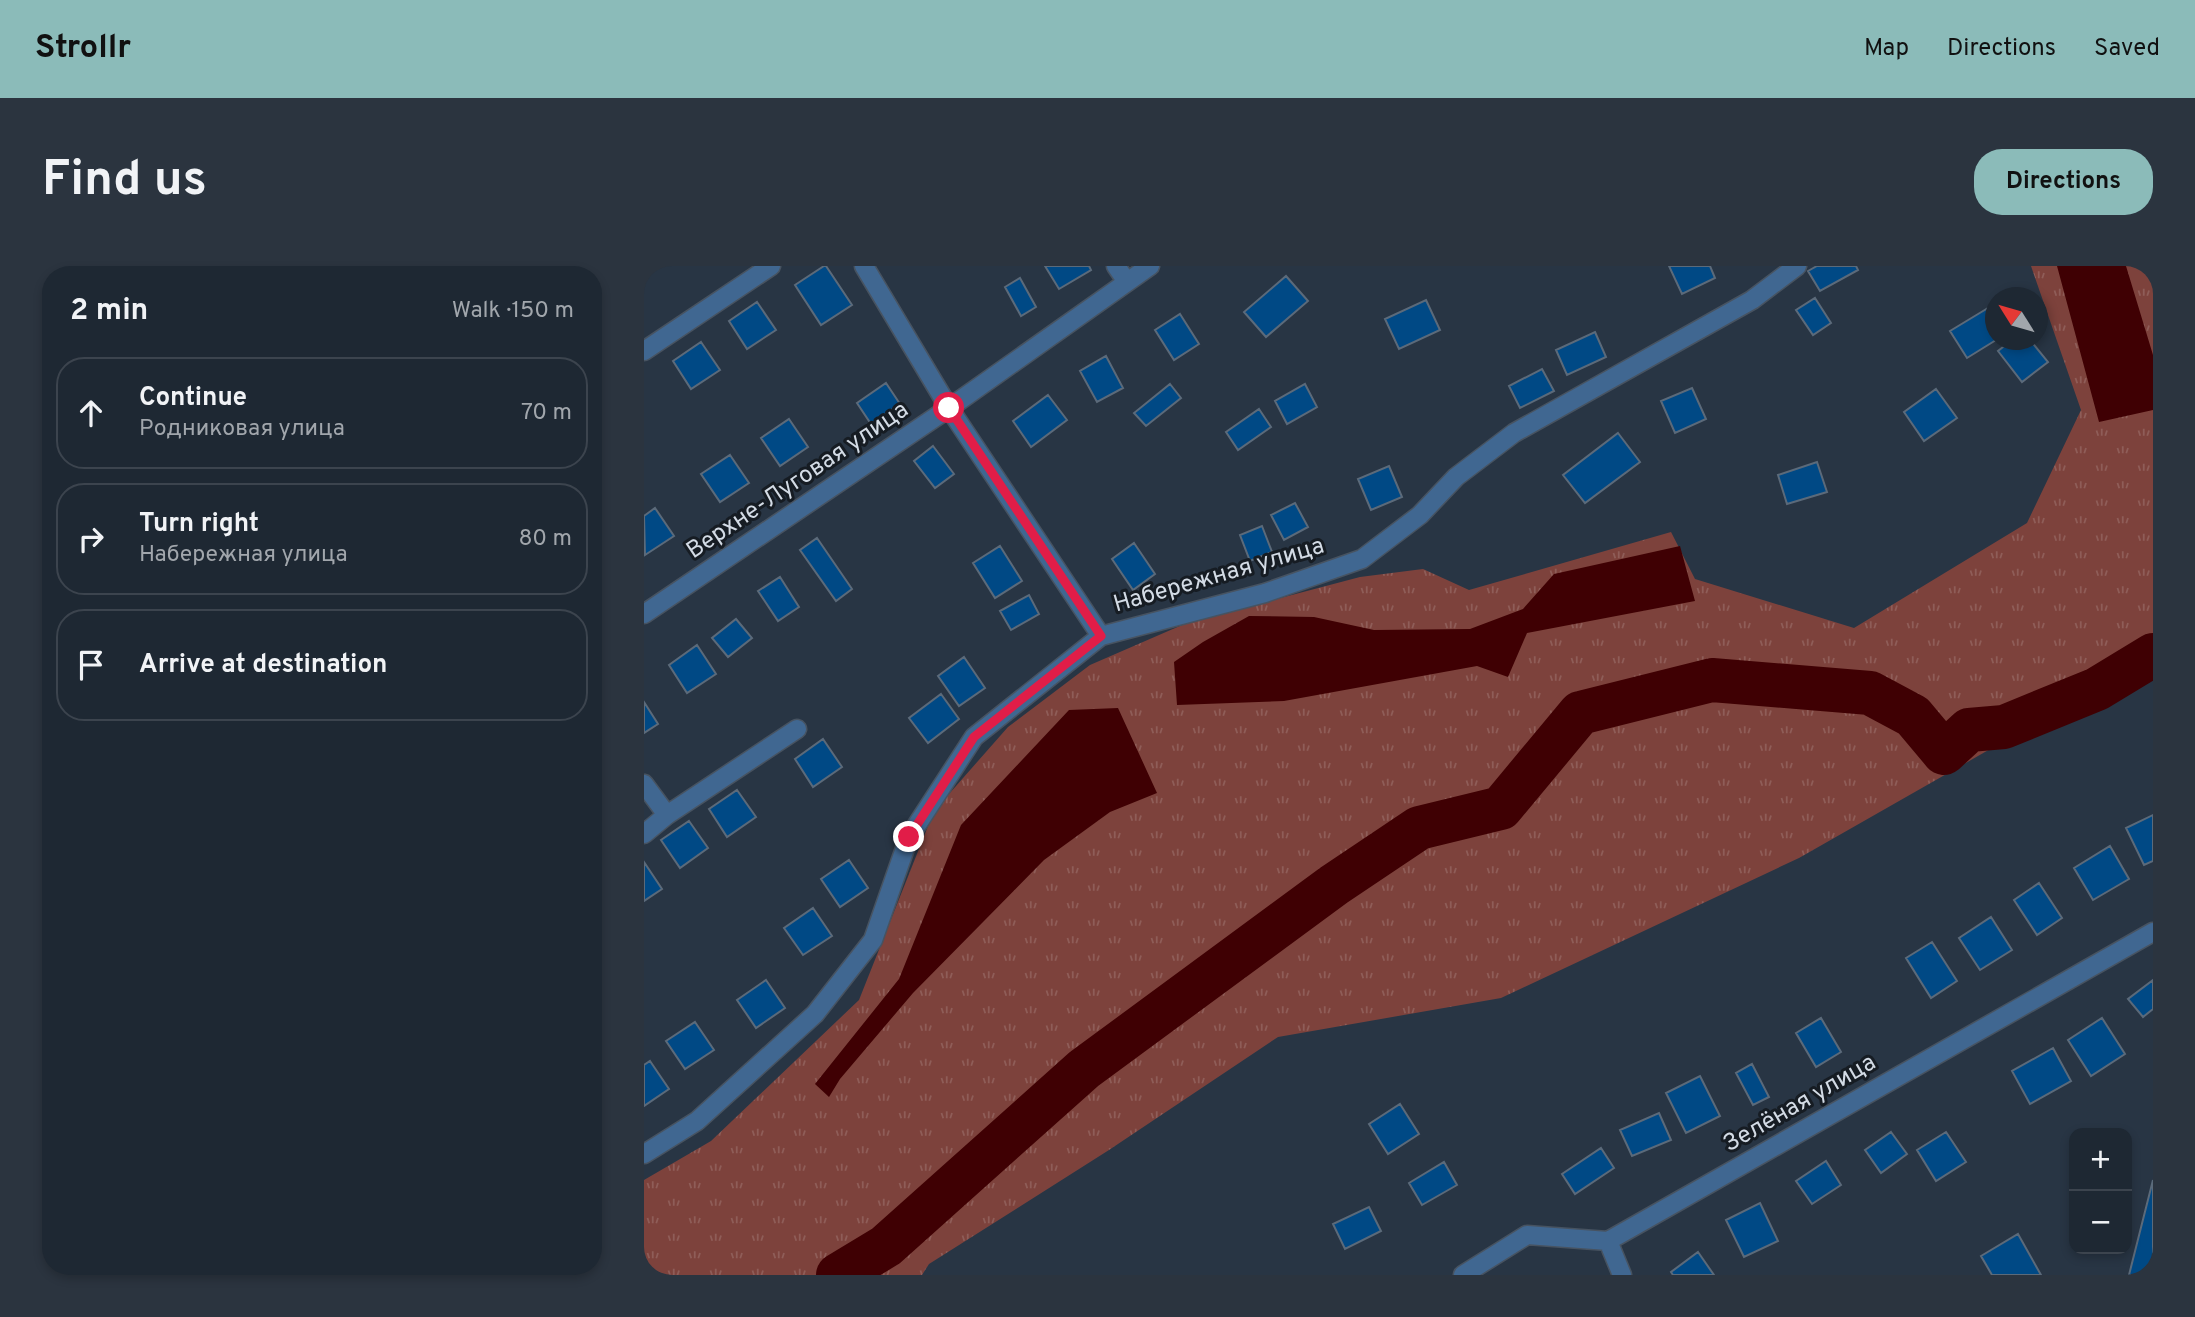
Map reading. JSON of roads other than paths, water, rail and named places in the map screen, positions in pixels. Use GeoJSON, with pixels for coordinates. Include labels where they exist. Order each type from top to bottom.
{"type":"FeatureCollection","features":[{"type":"Feature","properties":{"kind":"street"},"geometry":{"type":"LineString","coordinates":[[644,351],[771,266]]}},
{"type":"Feature","properties":{"kind":"street"},"geometry":{"type":"LineString","coordinates":[[864,266],[949,408],[1101,636]]}},
{"type":"Feature","properties":{"kind":"street"},"geometry":{"type":"LineString","coordinates":[[1116,266],[1127,282]]}},
{"type":"Feature","properties":{"kind":"street","name":"Верхне-Луговая улица"},"geometry":{"type":"LineString","coordinates":[[644,614],[949,408],[1150,266]]}},
{"type":"Feature","properties":{"kind":"street","name":"Набережная улица"},"geometry":{"type":"LineString","coordinates":[[644,1154],[697,1121],[815,1014],[873,940],[909,837],[974,737],[1101,636],[1265,593],[1362,559],[1420,515],[1456,477],[1514,433],[1752,300],[1797,266]]}},
{"type":"Feature","properties":{"kind":"street"},"geometry":{"type":"LineString","coordinates":[[644,834],[667,815],[797,729]]}},
{"type":"Feature","properties":{"kind":"street"},"geometry":{"type":"LineString","coordinates":[[644,783],[667,815]]}},
{"type":"Feature","properties":{"kind":"street","name":"Зелёная улица"},"geometry":{"type":"LineString","coordinates":[[1608,1241],[2153,932]]}},
{"type":"Feature","properties":{"kind":"street"},"geometry":{"type":"LineString","coordinates":[[1463,1275],[1527,1235],[1608,1241],[1622,1275]]}},
{"type":"Feature","properties":{"kind":"waterway"},"geometry":{"type":"LineString","coordinates":[[838,1275],[886,1246],[1084,1069],[1334,885],[1419,828],[1501,808],[1580,713],[1712,680],[1870,693],[1913,716],[1944,753],[1969,730],[2004,727],[2097,689],[2153,655]]}}]}
